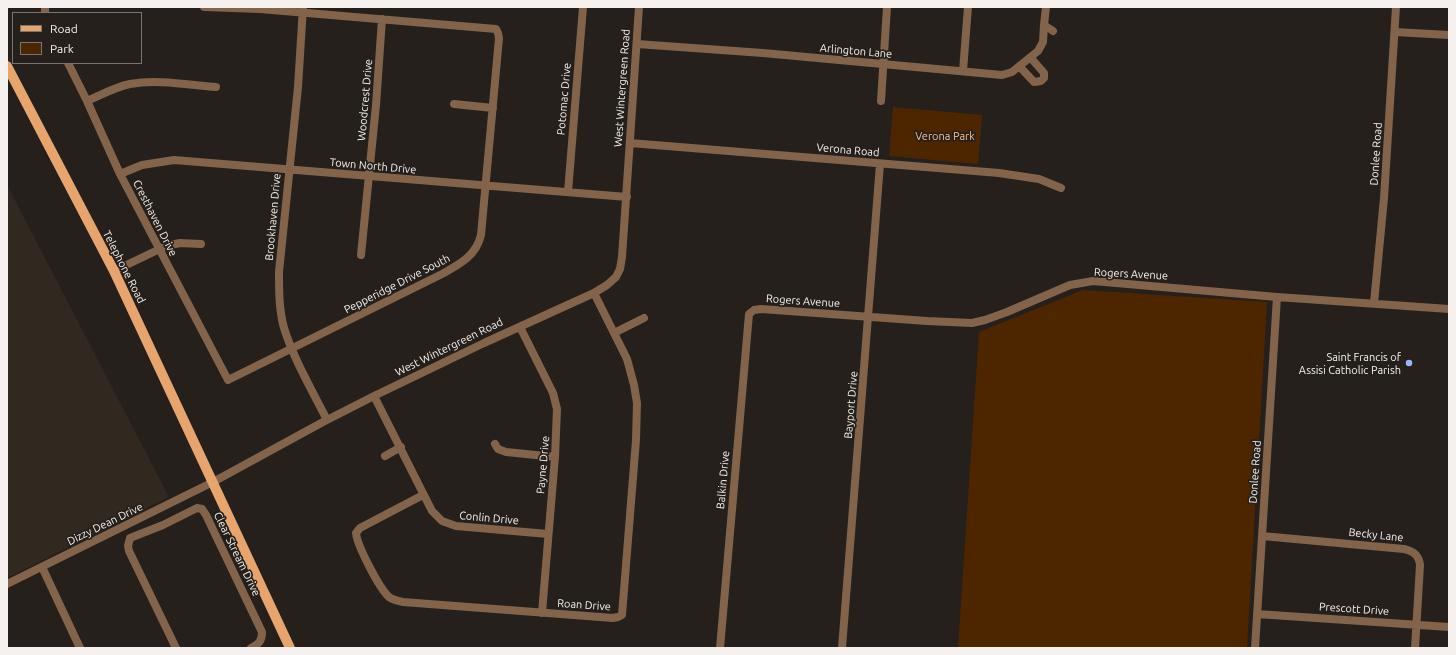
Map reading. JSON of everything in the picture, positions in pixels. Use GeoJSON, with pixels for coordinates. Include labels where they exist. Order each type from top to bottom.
{"type":"FeatureCollection","features":[{"type":"Feature","properties":{"kind":"main road","name":"Telephone Road"},"geometry":{"type":"LineString","coordinates":[[7,66],[114,271],[213,482]]}},
{"type":"Feature","properties":{"kind":"main road"},"geometry":{"type":"LineString","coordinates":[[213,482],[290,648]]}},
{"type":"Feature","properties":{"kind":"street"},"geometry":{"type":"LineString","coordinates":[[204,7],[303,10],[382,19]]}},
{"type":"Feature","properties":{"kind":"street","name":"Potomac Drive"},"geometry":{"type":"LineString","coordinates":[[568,192],[582,7]]}},
{"type":"Feature","properties":{"kind":"street","name":"West Wintergreen Road"},"geometry":{"type":"LineString","coordinates":[[213,482],[374,396],[484,343],[594,293],[616,277],[620,269],[639,7]]}},
{"type":"Feature","properties":{"kind":"street"},"geometry":{"type":"LineString","coordinates":[[881,101],[887,7]]}},
{"type":"Feature","properties":{"kind":"street"},"geometry":{"type":"LineString","coordinates":[[963,72],[968,7]]}},
{"type":"Feature","properties":{"kind":"street","name":"Arlington Lane"},"geometry":{"type":"LineString","coordinates":[[637,44],[1002,75],[1012,72],[1020,67],[1041,47],[1043,42],[1046,7]]}},
{"type":"Feature","properties":{"kind":"street","name":"Donlee Road"},"geometry":{"type":"LineString","coordinates":[[1374,303],[1384,198],[1396,7]]}},
{"type":"Feature","properties":{"kind":"street","name":"Brookhaven Drive"},"geometry":{"type":"LineString","coordinates":[[303,10],[298,87],[279,272],[279,294],[284,327],[292,349],[327,420]]}},
{"type":"Feature","properties":{"kind":"street","name":"Pepperidge Drive South"},"geometry":{"type":"LineString","coordinates":[[228,380],[442,274],[465,261],[472,255],[479,240],[486,186],[498,33],[496,29],[490,28],[382,19]]}},
{"type":"Feature","properties":{"kind":"street","name":"Woodcrest Drive"},"geometry":{"type":"LineString","coordinates":[[361,255],[376,105],[382,19]]}},
{"type":"Feature","properties":{"kind":"street"},"geometry":{"type":"LineString","coordinates":[[1044,26],[1053,31]]}},
{"type":"Feature","properties":{"kind":"street"},"geometry":{"type":"LineString","coordinates":[[1395,32],[1449,35]]}},
{"type":"Feature","properties":{"kind":"street"},"geometry":{"type":"LineString","coordinates":[[1020,67],[1034,82],[1041,81],[1044,78],[1044,73],[1031,58]]}},
{"type":"Feature","properties":{"kind":"street","name":"Cresthaven Drive"},"geometry":{"type":"LineString","coordinates":[[68,64],[120,174],[228,380]]}},
{"type":"Feature","properties":{"kind":"street"},"geometry":{"type":"LineString","coordinates":[[87,101],[123,86],[138,83],[154,82],[216,87]]}},
{"type":"Feature","properties":{"kind":"street"},"geometry":{"type":"LineString","coordinates":[[454,104],[493,108]]}},
{"type":"Feature","properties":{"kind":"street","name":"Verona Road"},"geometry":{"type":"LineString","coordinates":[[630,143],[999,173],[1039,179],[1061,188]]}},
{"type":"Feature","properties":{"kind":"street","name":"Town North Drive"},"geometry":{"type":"LineString","coordinates":[[120,174],[142,165],[174,160],[626,197]]}},
{"type":"Feature","properties":{"kind":"street","name":"Bayport Drive"},"geometry":{"type":"LineString","coordinates":[[842,648],[880,164]]}},
{"type":"Feature","properties":{"kind":"street"},"geometry":{"type":"LineString","coordinates":[[114,271],[166,246],[180,243],[200,244]]}},
{"type":"Feature","properties":{"kind":"street","name":"Rogers Avenue"},"geometry":{"type":"LineString","coordinates":[[749,314],[754,310],[761,309],[972,323],[1013,310],[1070,285],[1093,281],[1277,297],[1449,308]]}},
{"type":"Feature","properties":{"kind":"street","name":"Roan Drive"},"geometry":{"type":"LineString","coordinates":[[423,495],[360,528],[356,533],[371,569],[384,592],[390,598],[403,602],[613,618],[618,618],[622,614],[636,440],[637,403],[627,359],[594,293]]}},
{"type":"Feature","properties":{"kind":"street","name":"Donlee Road"},"geometry":{"type":"LineString","coordinates":[[1255,648],[1277,297]]}},
{"type":"Feature","properties":{"kind":"street","name":"Balkin Drive"},"geometry":{"type":"LineString","coordinates":[[720,648],[749,314]]}},
{"type":"Feature","properties":{"kind":"street"},"geometry":{"type":"LineString","coordinates":[[614,333],[644,318]]}},
{"type":"Feature","properties":{"kind":"street","name":"Payne Drive"},"geometry":{"type":"LineString","coordinates":[[520,327],[553,393],[558,416],[542,613]]}},
{"type":"Feature","properties":{"kind":"street","name":"Conlin Drive"},"geometry":{"type":"LineString","coordinates":[[374,396],[423,495],[437,516],[449,524],[456,526],[548,534]]}},
{"type":"Feature","properties":{"kind":"street"},"geometry":{"type":"LineString","coordinates":[[495,444],[498,449],[506,452],[555,457]]}},
{"type":"Feature","properties":{"kind":"street"},"geometry":{"type":"LineString","coordinates":[[385,456],[401,448]]}},
{"type":"Feature","properties":{"kind":"street","name":"Dizzy Dean Drive"},"geometry":{"type":"LineString","coordinates":[[7,584],[213,482]]}},
{"type":"Feature","properties":{"kind":"street","name":"Clear Stream Drive"},"geometry":{"type":"LineString","coordinates":[[176,648],[129,551],[128,546],[130,538],[163,525],[197,508],[202,509],[206,515],[262,632],[262,638],[258,644],[251,648]]}},
{"type":"Feature","properties":{"kind":"street","name":"Becky Lane"},"geometry":{"type":"LineString","coordinates":[[1262,536],[1410,550],[1420,560],[1415,648]]}},
{"type":"Feature","properties":{"kind":"street"},"geometry":{"type":"LineString","coordinates":[[42,567],[80,648]]}},
{"type":"Feature","properties":{"kind":"street","name":"Prescott Drive"},"geometry":{"type":"LineString","coordinates":[[1257,614],[1449,627]]}},
{"type":"Feature","properties":{"kind":"shaded area"},"geometry":{"type":"Polygon","coordinates":[[[7,185],[169,497],[7,578],[7,185]]]}},
{"type":"Feature","properties":{"kind":"green space","name":"Verona Park"},"geometry":{"type":"Polygon","coordinates":[[[893,107],[982,115],[978,164],[889,156],[893,107]]]}},
{"type":"Feature","properties":{"kind":"green space"},"geometry":{"type":"Polygon","coordinates":[[[1083,290],[1267,302],[1247,648],[958,648],[979,332],[1083,290]]]}},
{"type":"Feature","properties":{"kind":"place","name":"Saint Francis of Assisi Catholic Parish"},"geometry":{"type":"Point","coordinates":[1409,363]}}]}
